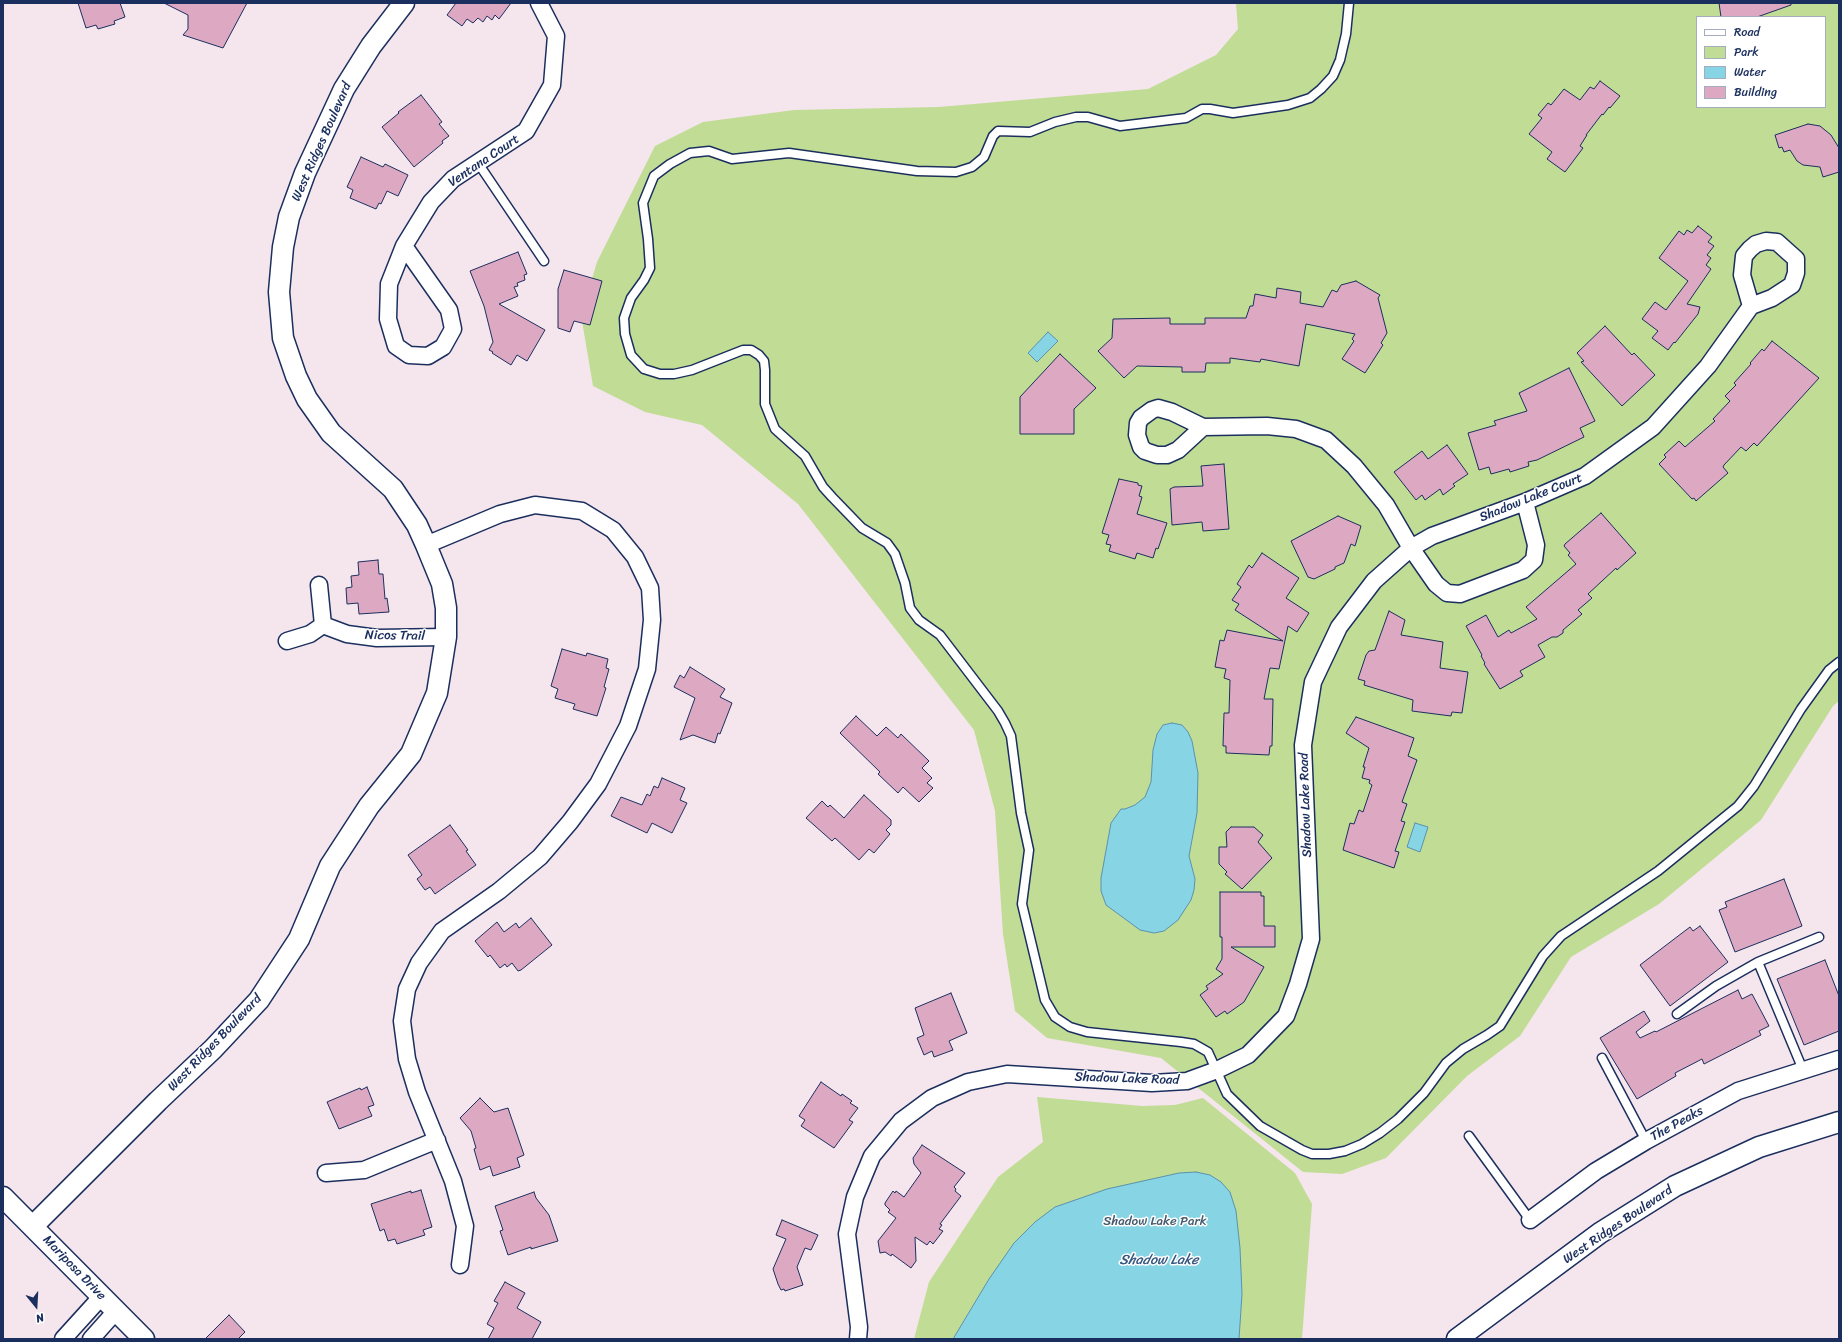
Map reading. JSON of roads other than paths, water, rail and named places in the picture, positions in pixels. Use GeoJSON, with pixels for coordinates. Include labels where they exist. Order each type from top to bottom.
{"type":"FeatureCollection","features":[{"type":"Feature","properties":{"kind":"street","name":"West Ridges Boulevard"},"geometry":{"type":"LineString","coordinates":[[33,1226],[153,1106],[214,1049],[259,1000],[299,939],[330,866],[369,806],[411,754],[437,693],[446,637],[446,608],[442,584],[417,525],[393,488],[331,433],[307,399],[296,376],[283,338],[279,292],[283,247],[289,217],[305,172],[348,84],[371,46],[404,3]]}},
{"type":"Feature","properties":{"kind":"street","name":"Ventana Court"},"geometry":{"type":"LineString","coordinates":[[404,246],[449,310],[452,323],[453,329],[443,347],[428,356],[409,355],[396,346],[388,319],[389,284],[404,246],[431,202],[453,179],[526,132],[552,85],[556,36],[539,3]]}},
{"type":"Feature","properties":{"kind":"street","name":"Shadow Lake Court"},"geometry":{"type":"LineString","coordinates":[[1411,548],[1432,536],[1526,502],[1585,476],[1653,428],[1708,366],[1751,306]]}},
{"type":"Feature","properties":{"kind":"street"},"geometry":{"type":"LineString","coordinates":[[1203,427],[1267,426],[1296,429],[1326,440],[1354,466],[1386,505],[1411,548],[1436,584],[1447,593],[1460,594],[1523,570],[1534,560],[1536,545],[1526,502]]}},
{"type":"Feature","properties":{"kind":"street"},"geometry":{"type":"LineString","coordinates":[[426,545],[500,514],[535,505],[582,511],[613,530],[635,557],[650,588],[652,620],[647,669],[628,726],[598,784],[570,822],[540,857],[499,891],[442,931],[419,963],[407,988],[402,1021],[407,1060],[417,1092],[453,1182],[465,1226],[460,1265]]}},
{"type":"Feature","properties":{"kind":"street","name":"Shadow Lake Road"},"geometry":{"type":"LineString","coordinates":[[858,1339],[859,1326],[847,1234],[855,1197],[872,1156],[901,1121],[932,1098],[946,1091],[968,1082],[1007,1074],[1152,1083],[1187,1081],[1217,1070],[1248,1055],[1286,1016],[1298,984],[1311,939],[1303,745],[1313,682],[1339,627],[1374,581],[1411,548]]}},
{"type":"Feature","properties":{"kind":"street"},"geometry":{"type":"LineString","coordinates":[[286,642],[310,634],[323,625],[319,585]]}},
{"type":"Feature","properties":{"kind":"street","name":"Nicos Trail"},"geometry":{"type":"LineString","coordinates":[[323,625],[347,634],[377,638],[446,637]]}},
{"type":"Feature","properties":{"kind":"street","name":"The Peaks"},"geometry":{"type":"LineString","coordinates":[[1530,1220],[1596,1171],[1646,1141],[1738,1091],[1839,1059]]}},
{"type":"Feature","properties":{"kind":"street","name":"West Ridges Boulevard"},"geometry":{"type":"LineString","coordinates":[[1457,1339],[1600,1233],[1675,1186],[1759,1147],[1839,1122]]}},
{"type":"Feature","properties":{"kind":"street"},"geometry":{"type":"LineString","coordinates":[[326,1173],[364,1170],[437,1140]]}},
{"type":"Feature","properties":{"kind":"street","name":"Mariposa Drive"},"geometry":{"type":"LineString","coordinates":[[3,1197],[144,1339]]}},
{"type":"Feature","properties":{"kind":"street"},"geometry":{"type":"LineString","coordinates":[[63,1339],[102,1296]]}},
{"type":"Feature","properties":{"kind":"street"},"geometry":{"type":"LineString","coordinates":[[91,1339],[116,1311]]}},
{"type":"Feature","properties":{"kind":"lane"},"geometry":{"type":"LineString","coordinates":[[1349,3],[1346,34],[1340,60],[1333,76],[1310,98],[1288,105],[1233,113],[1202,109],[1186,118],[1120,126],[1088,117],[1076,117],[1055,122],[1030,132],[998,131],[993,136],[984,157],[972,167],[956,172],[917,171],[789,153],[732,159],[709,151],[690,153],[670,164],[654,176],[643,203],[650,268],[644,280],[631,298],[624,318],[625,334],[631,355],[644,369],[660,374],[674,374],[692,370],[742,350],[751,350],[759,355],[764,361],[765,404],[775,428],[805,456],[822,487],[862,528],[887,542],[895,554],[910,608],[919,620],[940,635],[998,711],[1011,736],[1021,813],[1029,850],[1022,904],[1045,1000],[1055,1017],[1070,1027],[1087,1032],[1194,1044],[1208,1052],[1227,1094],[1260,1126],[1302,1150],[1312,1154],[1323,1154],[1345,1151],[1362,1144],[1380,1133],[1398,1119],[1424,1093],[1446,1063],[1463,1049],[1500,1026],[1542,956],[1561,936],[1658,871],[1738,806],[1754,786],[1801,709],[1829,670],[1839,662]]}},
{"type":"Feature","properties":{"kind":"lane"},"geometry":{"type":"LineString","coordinates":[[478,163],[544,261]]}},
{"type":"Feature","properties":{"kind":"lane"},"geometry":{"type":"LineString","coordinates":[[1677,1014],[1716,986],[1758,962],[1819,937]]}},
{"type":"Feature","properties":{"kind":"lane"},"geometry":{"type":"LineString","coordinates":[[1758,962],[1803,1070]]}},
{"type":"Feature","properties":{"kind":"lane"},"geometry":{"type":"LineString","coordinates":[[1602,1058],[1646,1141]]}},
{"type":"Feature","properties":{"kind":"lane"},"geometry":{"type":"LineString","coordinates":[[1469,1136],[1530,1220]]}},
{"type":"Feature","properties":{"kind":"water"},"geometry":{"type":"Polygon","coordinates":[[[1048,332],[1058,341],[1037,362],[1028,353],[1048,332]]]}},
{"type":"Feature","properties":{"kind":"water"},"geometry":{"type":"Polygon","coordinates":[[[1172,723],[1182,725],[1188,732],[1192,741],[1198,773],[1197,813],[1189,856],[1195,879],[1191,900],[1178,920],[1164,931],[1154,933],[1140,930],[1106,905],[1101,891],[1101,878],[1111,823],[1121,809],[1135,805],[1145,797],[1151,782],[1153,750],[1157,734],[1163,725],[1172,723]]]}},
{"type":"Feature","properties":{"kind":"water"},"geometry":{"type":"Polygon","coordinates":[[[1415,823],[1428,827],[1420,852],[1407,847],[1415,823]]]}},
{"type":"Feature","properties":{"kind":"water","name":"Shadow Lake"},"geometry":{"type":"Polygon","coordinates":[[[1196,1172],[1210,1175],[1221,1182],[1230,1192],[1236,1211],[1240,1248],[1242,1294],[1239,1339],[953,1339],[989,1279],[1014,1243],[1035,1222],[1055,1207],[1107,1189],[1179,1173],[1196,1172]]]}},
{"type":"Feature","properties":{"kind":"park label","name":"Shadow Lake Park"},"geometry":{"type":"Point","coordinates":[1155,1222]}}]}
